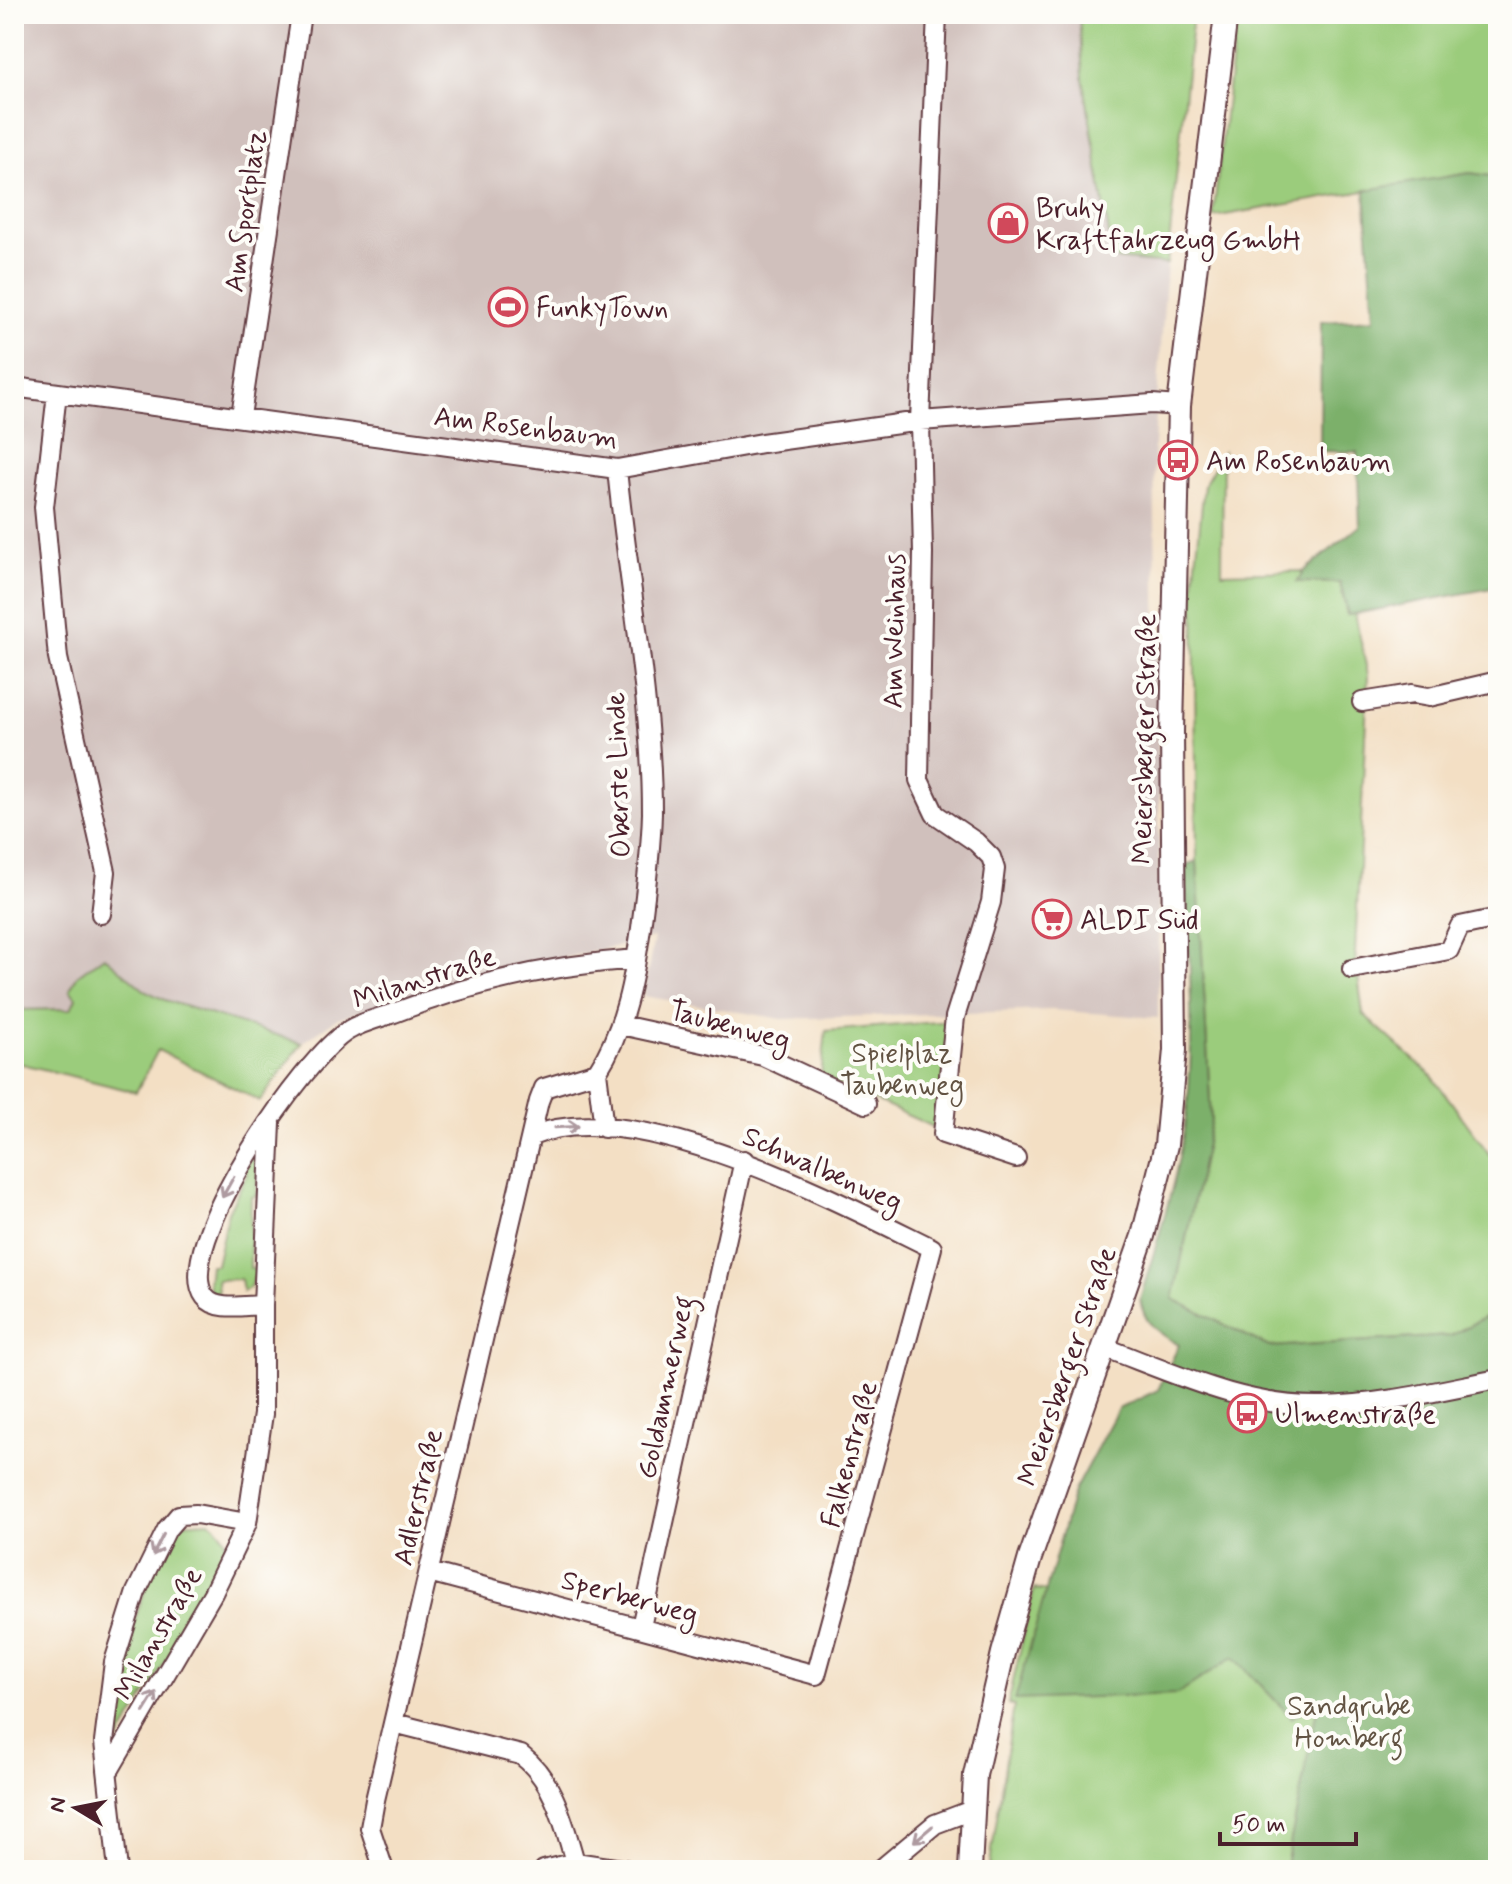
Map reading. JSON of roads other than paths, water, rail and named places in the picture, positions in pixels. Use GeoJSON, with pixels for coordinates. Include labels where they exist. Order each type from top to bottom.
{"type":"FeatureCollection","features":[{"type":"Feature","properties":{"kind":"main road","name":"Meiersberger Straße"},"geometry":{"type":"LineString","coordinates":[[970,1870],[972,1810],[979,1753],[1016,1604],[1151,1212],[1171,1111],[1175,1050],[1172,732],[1179,406],[1226,14]]}},
{"type":"Feature","properties":{"kind":"street","name":"Am Sportplatz"},"geometry":{"type":"LineString","coordinates":[[241,416],[301,14]]}},
{"type":"Feature","properties":{"kind":"street","name":"Am Weinhaus"},"geometry":{"type":"LineString","coordinates":[[937,14],[920,421],[919,780],[935,814],[976,842],[991,857],[995,869],[991,902],[955,1017],[943,1134],[1016,1158]]}},
{"type":"Feature","properties":{"kind":"street","name":"Am Rosenbaum"},"geometry":{"type":"LineString","coordinates":[[14,387],[617,469],[762,443],[920,421],[1152,404],[1179,406]]}},
{"type":"Feature","properties":{"kind":"street"},"geometry":{"type":"LineString","coordinates":[[57,393],[44,507],[58,658],[106,872],[101,914]]}},
{"type":"Feature","properties":{"kind":"street","name":"Oberste Linde"},"geometry":{"type":"LineString","coordinates":[[597,1072],[613,1047],[621,1025],[636,959],[651,848],[649,742],[617,469]]}},
{"type":"Feature","properties":{"kind":"street"},"geometry":{"type":"LineString","coordinates":[[1362,702],[1412,694],[1429,697],[1498,681]]}},
{"type":"Feature","properties":{"kind":"street"},"geometry":{"type":"LineString","coordinates":[[1352,969],[1449,950],[1460,926],[1498,918]]}},
{"type":"Feature","properties":{"kind":"street","name":"Milanstraße"},"geometry":{"type":"LineString","coordinates":[[263,1305],[224,1306],[206,1299],[200,1289],[200,1264],[217,1206],[317,1057],[348,1030],[478,986],[590,963],[636,959]]}},
{"type":"Feature","properties":{"kind":"street","name":"Taubenweg"},"geometry":{"type":"LineString","coordinates":[[621,1025],[763,1056],[866,1104]]}},
{"type":"Feature","properties":{"kind":"street"},"geometry":{"type":"LineString","coordinates":[[532,1136],[567,1126],[604,1128],[597,1072]]}},
{"type":"Feature","properties":{"kind":"street","name":"Adlerstraße"},"geometry":{"type":"LineString","coordinates":[[384,1870],[370,1828],[539,1101],[544,1088],[597,1072]]}},
{"type":"Feature","properties":{"kind":"street","name":"Milanstraße"},"geometry":{"type":"LineString","coordinates":[[110,1769],[213,1593],[247,1523],[263,1414],[263,1305],[271,1123]]}},
{"type":"Feature","properties":{"kind":"street","name":"Schwalbenweg"},"geometry":{"type":"LineString","coordinates":[[604,1128],[744,1160],[932,1248]]}},
{"type":"Feature","properties":{"kind":"street","name":"Goldammerweg"},"geometry":{"type":"LineString","coordinates":[[641,1627],[744,1160]]}},
{"type":"Feature","properties":{"kind":"street","name":"Falkenstraße"},"geometry":{"type":"LineString","coordinates":[[816,1675],[932,1248]]}},
{"type":"Feature","properties":{"kind":"street"},"geometry":{"type":"LineString","coordinates":[[1106,1348],[1200,1384],[1277,1403],[1321,1406],[1367,1402],[1498,1379]]}},
{"type":"Feature","properties":{"kind":"street","name":"Milanstraße"},"geometry":{"type":"LineString","coordinates":[[118,1870],[110,1809],[110,1769],[104,1742],[114,1662],[136,1592],[167,1529],[179,1515],[196,1514],[247,1523]]}},
{"type":"Feature","properties":{"kind":"street","name":"Sperberweg"},"geometry":{"type":"LineString","coordinates":[[429,1572],[816,1675]]}},
{"type":"Feature","properties":{"kind":"street"},"geometry":{"type":"LineString","coordinates":[[394,1723],[521,1755],[535,1766],[553,1796],[575,1862]]}},
{"type":"Feature","properties":{"kind":"street"},"geometry":{"type":"LineString","coordinates":[[880,1870],[935,1824],[972,1810]]}},
{"type":"Feature","properties":{"kind":"street"},"geometry":{"type":"LineString","coordinates":[[544,1870],[575,1862],[628,1870]]}},
{"type":"Feature","properties":{"kind":"place","name":"Bruhy Kraftfahrzeug GmbH"},"geometry":{"type":"Point","coordinates":[1008,223]}},
{"type":"Feature","properties":{"kind":"place","name":"FunkyTown"},"geometry":{"type":"Point","coordinates":[508,307]}},
{"type":"Feature","properties":{"kind":"place","name":"Am Rosenbaum"},"geometry":{"type":"Point","coordinates":[1178,460]}},
{"type":"Feature","properties":{"kind":"place","name":"ALDI Süd"},"geometry":{"type":"Point","coordinates":[1052,919]}},
{"type":"Feature","properties":{"kind":"place","name":"Ulmenstraße"},"geometry":{"type":"Point","coordinates":[1247,1413]}},
{"type":"Feature","properties":{"kind":"park label","name":"Spielplaz Taubenweg"},"geometry":{"type":"Point","coordinates":[902,1068]}},
{"type":"Feature","properties":{"kind":"park label","name":"Sandgrube Homberg"},"geometry":{"type":"Point","coordinates":[1349,1721]}}]}
